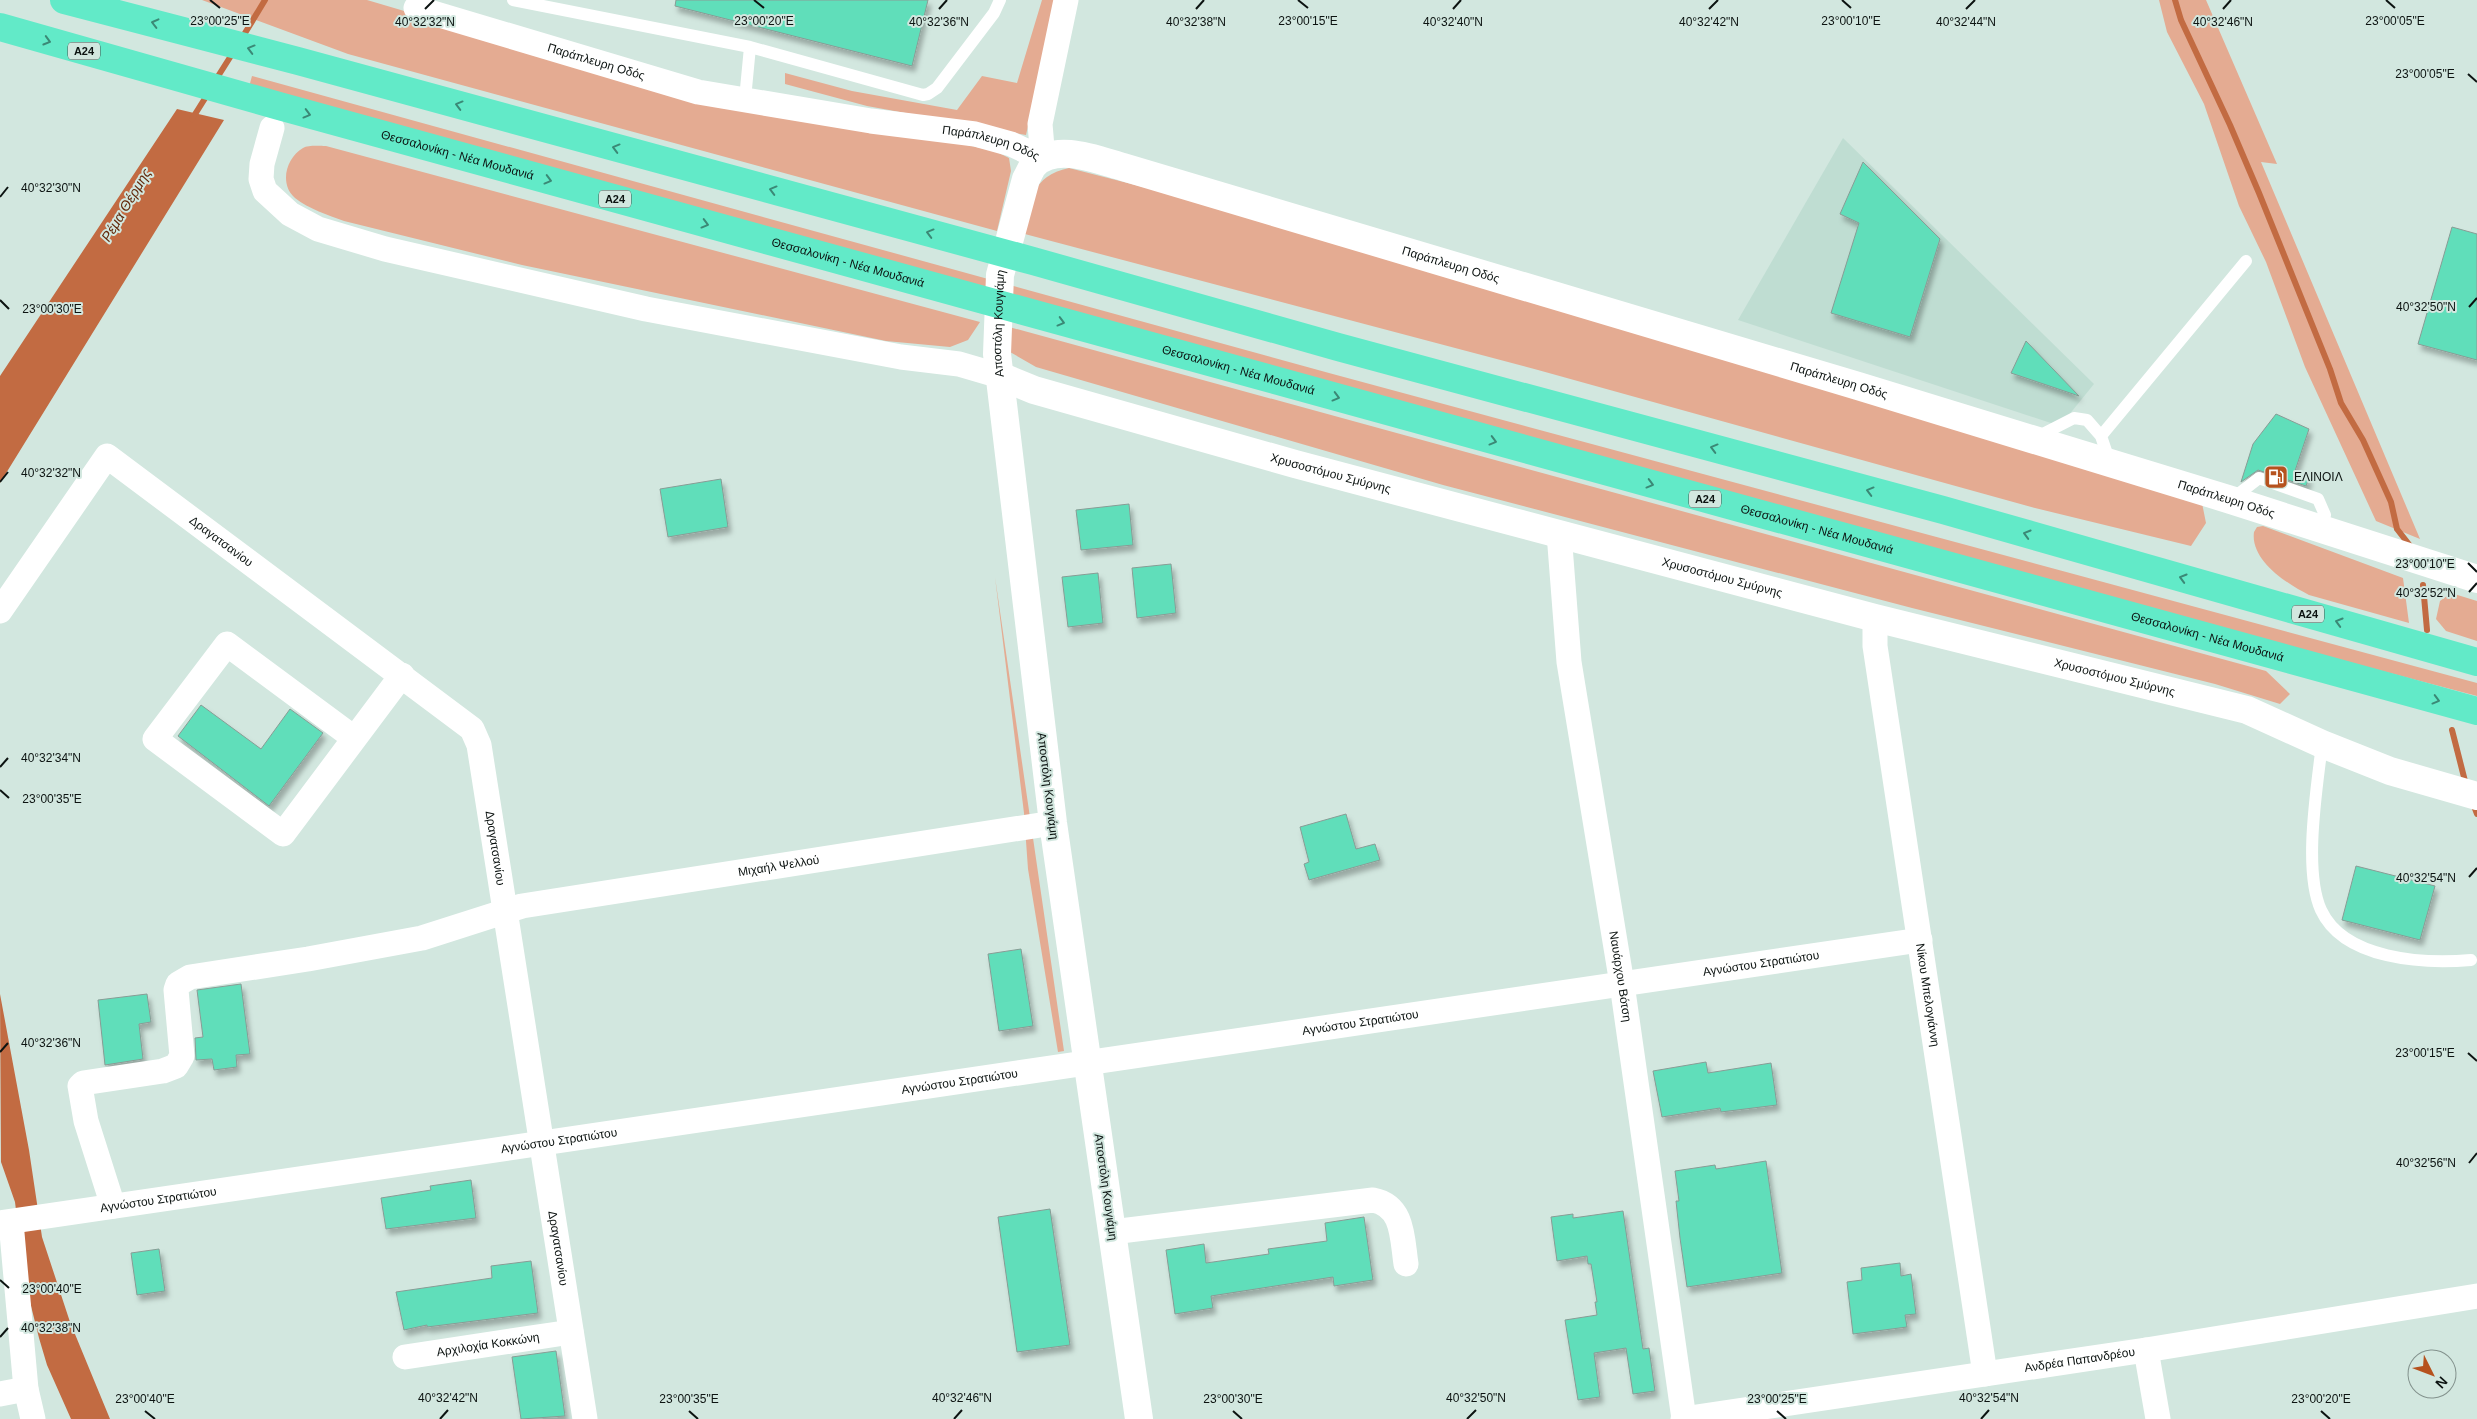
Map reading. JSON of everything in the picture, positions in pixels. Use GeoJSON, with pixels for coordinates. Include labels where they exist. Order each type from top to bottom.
{"type":"FeatureCollection","features":[{"type":"Feature","properties":{"kind":"highway","name":"Α24"},"geometry":{"type":"LineString","coordinates":[[66,0],[298,61],[1033,261],[1338,347],[1953,513],[2468,660]]}},
{"type":"Feature","properties":{"kind":"highway","name":"Θεσσαλονίκη - Νέα Μουδανιά"},"geometry":{"type":"LineString","coordinates":[[0,27],[168,76],[2477,711]]}},
{"type":"Feature","properties":{"kind":"street"},"geometry":{"type":"LineString","coordinates":[[1043,159],[1040,124],[1066,0]]}},
{"type":"Feature","properties":{"kind":"street","name":"Παράπλευρη Οδός"},"geometry":{"type":"LineString","coordinates":[[416,8],[698,92],[827,114],[974,134],[1011,144],[1043,159],[1057,154],[1115,164],[2032,439],[2231,500],[2477,579]]}},
{"type":"Feature","properties":{"kind":"street"},"geometry":{"type":"LineString","coordinates":[[272,128],[262,164],[261,179],[265,191],[290,214],[318,229],[385,249],[646,309],[900,357],[958,364],[1000,376]]}},
{"type":"Feature","properties":{"kind":"street","name":"Αποστόλη Κουγιάμη"},"geometry":{"type":"LineString","coordinates":[[1043,159],[1034,165],[1026,179],[1000,275],[997,354],[1053,823],[1139,1419]]}},
{"type":"Feature","properties":{"kind":"street","name":"Χρυσοστόμου Σμύρνης"},"geometry":{"type":"LineString","coordinates":[[1000,376],[1034,390],[1295,464],[1876,618],[2247,710],[2322,744],[2390,771],[2477,796]]}},
{"type":"Feature","properties":{"kind":"street"},"geometry":{"type":"LineString","coordinates":[[1005,427],[1023,399],[1034,390]]}},
{"type":"Feature","properties":{"kind":"street","name":"Δραγατσανίου"},"geometry":{"type":"LineString","coordinates":[[0,611],[107,456],[466,722],[477,738],[506,910],[585,1419]]}},
{"type":"Feature","properties":{"kind":"street","name":"Ναυάρχου Βότση"},"geometry":{"type":"LineString","coordinates":[[1559,533],[1570,662],[1622,984],[1684,1419]]}},
{"type":"Feature","properties":{"kind":"street","name":"Νίκου Μπελογιάννη"},"geometry":{"type":"LineString","coordinates":[[1876,618],[1875,646],[1985,1374]]}},
{"type":"Feature","properties":{"kind":"street"},"geometry":{"type":"LineString","coordinates":[[354,738],[227,644],[155,739],[284,834],[402,675]]}},
{"type":"Feature","properties":{"kind":"street","name":"Μιχαήλ Ψελλού"},"geometry":{"type":"LineString","coordinates":[[113,1206],[86,1121],[80,1086],[83,1083],[164,1071],[176,1066],[182,1056],[176,990],[183,980],[202,974],[308,960],[422,938],[506,910],[1053,823]]}},
{"type":"Feature","properties":{"kind":"street","name":"Αγνώστου Στρατιώτου"},"geometry":{"type":"LineString","coordinates":[[6,1222],[1920,940]]}},
{"type":"Feature","properties":{"kind":"street"},"geometry":{"type":"LineString","coordinates":[[1112,1232],[1373,1200],[1381,1202],[1395,1212],[1399,1220],[1406,1264]]}},
{"type":"Feature","properties":{"kind":"street"},"geometry":{"type":"LineString","coordinates":[[6,1222],[26,1389],[33,1419]]}},
{"type":"Feature","properties":{"kind":"street","name":"Ανδρέα Παπανδρέου"},"geometry":{"type":"LineString","coordinates":[[1684,1419],[2146,1350],[2477,1296]]}},
{"type":"Feature","properties":{"kind":"street","name":"Αρχιλοχία Κοκκώνη"},"geometry":{"type":"LineString","coordinates":[[405,1357],[571,1332]]}},
{"type":"Feature","properties":{"kind":"street"},"geometry":{"type":"LineString","coordinates":[[2146,1350],[2158,1419]]}},
{"type":"Feature","properties":{"kind":"street"},"geometry":{"type":"LineString","coordinates":[[0,1394],[26,1389]]}},
{"type":"Feature","properties":{"kind":"lane"},"geometry":{"type":"LineString","coordinates":[[514,0],[750,47],[864,79],[928,94],[937,88],[994,13],[1000,0]]}},
{"type":"Feature","properties":{"kind":"lane"},"geometry":{"type":"LineString","coordinates":[[744,99],[750,47]]}},
{"type":"Feature","properties":{"kind":"lane"},"geometry":{"type":"LineString","coordinates":[[2101,436],[2246,261]]}},
{"type":"Feature","properties":{"kind":"lane"},"geometry":{"type":"LineString","coordinates":[[2032,439],[2074,418],[2088,420],[2101,436],[2110,463]]}},
{"type":"Feature","properties":{"kind":"lane"},"geometry":{"type":"LineString","coordinates":[[2231,500],[2259,478],[2318,499],[2325,515]]}},
{"type":"Feature","properties":{"kind":"lane"},"geometry":{"type":"LineString","coordinates":[[2322,744],[2314,807],[2314,866],[2321,909],[2329,924],[2355,945],[2381,954],[2430,960],[2471,960]]}},
{"type":"Feature","properties":{"kind":"shaded area"},"geometry":{"type":"Polygon","coordinates":[[[202,0],[367,0],[689,95],[901,131],[995,151],[1009,158],[1011,171],[997,231],[348,54],[202,0]]]}},
{"type":"Feature","properties":{"kind":"shaded area"},"geometry":{"type":"Polygon","coordinates":[[[1042,0],[1056,0],[1026,135],[867,106],[785,84],[785,73],[852,91],[957,110],[982,76],[1017,83],[1042,0]]]}},
{"type":"Feature","properties":{"kind":"shaded area"},"geometry":{"type":"Polygon","coordinates":[[[2159,0],[2206,0],[2277,164],[2261,162],[2420,539],[2376,521],[2305,367],[2266,262],[2239,206],[2204,104],[2167,32],[2159,0]]]}},
{"type":"Feature","properties":{"kind":"shaded area"},"geometry":{"type":"Polygon","coordinates":[[[252,76],[1329,373],[2477,683],[2477,696],[2154,611],[249,87],[252,76]]]}},
{"type":"Feature","properties":{"kind":"shaded area"},"geometry":{"type":"Polygon","coordinates":[[[1843,138],[2094,384],[2060,426],[1738,320],[1843,138]]]}},
{"type":"Feature","properties":{"kind":"shaded area"},"geometry":{"type":"Polygon","coordinates":[[[308,146],[326,146],[980,322],[968,340],[950,347],[886,341],[522,265],[344,221],[300,202],[287,186],[286,179],[289,165],[297,152],[308,146]]]}},
{"type":"Feature","properties":{"kind":"shaded area"},"geometry":{"type":"Polygon","coordinates":[[[1069,168],[1284,223],[2201,498],[2206,523],[2191,546],[2035,508],[1538,370],[1021,233],[1031,200],[1040,183],[1056,172],[1069,168]]]}},
{"type":"Feature","properties":{"kind":"shaded area"},"geometry":{"type":"Polygon","coordinates":[[[1002,325],[2266,671],[2290,694],[2280,704],[2215,684],[1912,608],[1443,485],[1036,367],[1010,352],[1002,325]]]}},
{"type":"Feature","properties":{"kind":"shaded area"},"geometry":{"type":"Polygon","coordinates":[[[2263,526],[2403,578],[2409,623],[2309,595],[2281,578],[2264,561],[2254,542],[2254,532],[2257,527],[2263,526]]]}},
{"type":"Feature","properties":{"kind":"shaded area"},"geometry":{"type":"Polygon","coordinates":[[[995,577],[1064,1051],[1058,1052],[1028,869],[1024,813],[995,577]]]}},
{"type":"Feature","properties":{"kind":"shaded area"},"geometry":{"type":"Polygon","coordinates":[[[2451,593],[2477,601],[2477,641],[2446,631],[2436,619],[2440,601],[2451,593]]]}},
{"type":"Feature","properties":{"kind":"water"},"geometry":{"type":"Polygon","coordinates":[[[177,109],[224,120],[0,483],[0,376],[177,109]]]}},
{"type":"Feature","properties":{"kind":"water"},"geometry":{"type":"Polygon","coordinates":[[[0,994],[29,1150],[42,1237],[70,1322],[110,1419],[71,1419],[47,1365],[39,1338],[25,1282],[15,1202],[1,1162],[0,994]]]}},
{"type":"Feature","properties":{"kind":"building"},"geometry":{"type":"Polygon","coordinates":[[[676,0],[928,0],[912,66],[675,6],[676,0]]]}},
{"type":"Feature","properties":{"kind":"building"},"geometry":{"type":"Polygon","coordinates":[[[1863,162],[1940,239],[1910,337],[1831,313],[1859,223],[1840,214],[1863,162]]]}},
{"type":"Feature","properties":{"kind":"building"},"geometry":{"type":"Polygon","coordinates":[[[2452,227],[2477,234],[2477,360],[2418,344],[2452,227]]]}},
{"type":"Feature","properties":{"kind":"building"},"geometry":{"type":"Polygon","coordinates":[[[2026,341],[2079,396],[2011,373],[2026,341]]]}},
{"type":"Feature","properties":{"kind":"building"},"geometry":{"type":"Polygon","coordinates":[[[2276,414],[2309,429],[2294,474],[2309,478],[2306,486],[2258,470],[2241,482],[2253,444],[2276,414]]]}},
{"type":"Feature","properties":{"kind":"building"},"geometry":{"type":"Polygon","coordinates":[[[721,479],[728,527],[668,537],[660,489],[721,479]]]}},
{"type":"Feature","properties":{"kind":"building"},"geometry":{"type":"Polygon","coordinates":[[[1129,504],[1133,545],[1081,550],[1076,510],[1129,504]]]}},
{"type":"Feature","properties":{"kind":"building"},"geometry":{"type":"Polygon","coordinates":[[[1171,564],[1176,613],[1137,618],[1132,568],[1171,564]]]}},
{"type":"Feature","properties":{"kind":"building"},"geometry":{"type":"Polygon","coordinates":[[[1098,573],[1103,623],[1068,627],[1062,577],[1098,573]]]}},
{"type":"Feature","properties":{"kind":"building"},"geometry":{"type":"Polygon","coordinates":[[[201,705],[261,749],[290,709],[323,733],[269,806],[178,736],[201,705]]]}},
{"type":"Feature","properties":{"kind":"building"},"geometry":{"type":"Polygon","coordinates":[[[1346,814],[1356,849],[1375,844],[1380,860],[1309,880],[1304,864],[1309,862],[1300,827],[1346,814]]]}},
{"type":"Feature","properties":{"kind":"building"},"geometry":{"type":"Polygon","coordinates":[[[2356,866],[2435,886],[2420,940],[2342,920],[2356,866]]]}},
{"type":"Feature","properties":{"kind":"building"},"geometry":{"type":"Polygon","coordinates":[[[1021,949],[1033,1026],[999,1031],[988,954],[1021,949]]]}},
{"type":"Feature","properties":{"kind":"building"},"geometry":{"type":"Polygon","coordinates":[[[241,984],[250,1054],[236,1055],[237,1067],[214,1070],[212,1059],[196,1060],[195,1038],[203,1037],[197,990],[241,984]]]}},
{"type":"Feature","properties":{"kind":"building"},"geometry":{"type":"Polygon","coordinates":[[[147,994],[151,1022],[139,1024],[143,1059],[105,1065],[98,1000],[147,994]]]}},
{"type":"Feature","properties":{"kind":"building"},"geometry":{"type":"Polygon","coordinates":[[[1706,1062],[1708,1073],[1771,1063],[1777,1105],[1721,1112],[1720,1108],[1662,1117],[1653,1071],[1706,1062]]]}},
{"type":"Feature","properties":{"kind":"building"},"geometry":{"type":"Polygon","coordinates":[[[1766,1161],[1782,1273],[1687,1287],[1676,1201],[1679,1201],[1675,1171],[1715,1165],[1716,1169],[1766,1161]]]}},
{"type":"Feature","properties":{"kind":"building"},"geometry":{"type":"Polygon","coordinates":[[[471,1180],[476,1218],[386,1229],[381,1198],[431,1190],[430,1186],[471,1180]]]}},
{"type":"Feature","properties":{"kind":"building"},"geometry":{"type":"Polygon","coordinates":[[[1050,1209],[1070,1345],[1017,1352],[998,1217],[1050,1209]]]}},
{"type":"Feature","properties":{"kind":"building"},"geometry":{"type":"Polygon","coordinates":[[[1623,1211],[1643,1349],[1649,1348],[1655,1391],[1633,1394],[1626,1348],[1594,1353],[1600,1397],[1578,1400],[1565,1320],[1597,1315],[1595,1302],[1597,1302],[1591,1264],[1588,1264],[1587,1256],[1557,1261],[1551,1217],[1573,1214],[1573,1218],[1623,1211]]]}},
{"type":"Feature","properties":{"kind":"building"},"geometry":{"type":"Polygon","coordinates":[[[1364,1217],[1373,1280],[1334,1286],[1333,1277],[1211,1296],[1213,1308],[1175,1314],[1166,1250],[1204,1244],[1206,1263],[1269,1254],[1268,1249],[1327,1241],[1325,1223],[1364,1217]]]}},
{"type":"Feature","properties":{"kind":"building"},"geometry":{"type":"Polygon","coordinates":[[[159,1249],[165,1291],[137,1295],[131,1253],[159,1249]]]}},
{"type":"Feature","properties":{"kind":"building"},"geometry":{"type":"Polygon","coordinates":[[[531,1261],[538,1313],[427,1327],[427,1325],[404,1330],[396,1292],[492,1278],[491,1266],[531,1261]]]}},
{"type":"Feature","properties":{"kind":"building"},"geometry":{"type":"Polygon","coordinates":[[[1900,1263],[1901,1276],[1911,1274],[1916,1314],[1905,1315],[1907,1327],[1853,1334],[1847,1282],[1862,1280],[1861,1268],[1900,1263]]]}},
{"type":"Feature","properties":{"kind":"building"},"geometry":{"type":"Polygon","coordinates":[[[556,1351],[565,1416],[521,1419],[512,1357],[556,1351]]]}},
{"type":"Feature","properties":{"kind":"waterway","name":"Ρέμα Θέρμης"},"geometry":{"type":"LineString","coordinates":[[242,38],[265,0]]}},
{"type":"Feature","properties":{"kind":"waterway"},"geometry":{"type":"LineString","coordinates":[[2175,0],[2181,20],[2230,125],[2259,193],[2330,369],[2341,403],[2363,440],[2391,502],[2397,529],[2411,547]]}},
{"type":"Feature","properties":{"kind":"waterway","name":"Ρέμα Θέρμης"},"geometry":{"type":"LineString","coordinates":[[215,81],[234,51]]}},
{"type":"Feature","properties":{"kind":"waterway","name":"Ρέμα Θέρμης"},"geometry":{"type":"LineString","coordinates":[[192,119],[209,92]]}},
{"type":"Feature","properties":{"kind":"waterway"},"geometry":{"type":"LineString","coordinates":[[2423,585],[2427,630]]}},
{"type":"Feature","properties":{"kind":"waterway"},"geometry":{"type":"LineString","coordinates":[[2452,730],[2466,785]]}},
{"type":"Feature","properties":{"kind":"waterway"},"geometry":{"type":"LineString","coordinates":[[2472,801],[2477,814]]}},
{"type":"Feature","properties":{"kind":"place","name":"ΕΛΙΝΟΙΛ"},"geometry":{"type":"Point","coordinates":[2276,477]}}]}
